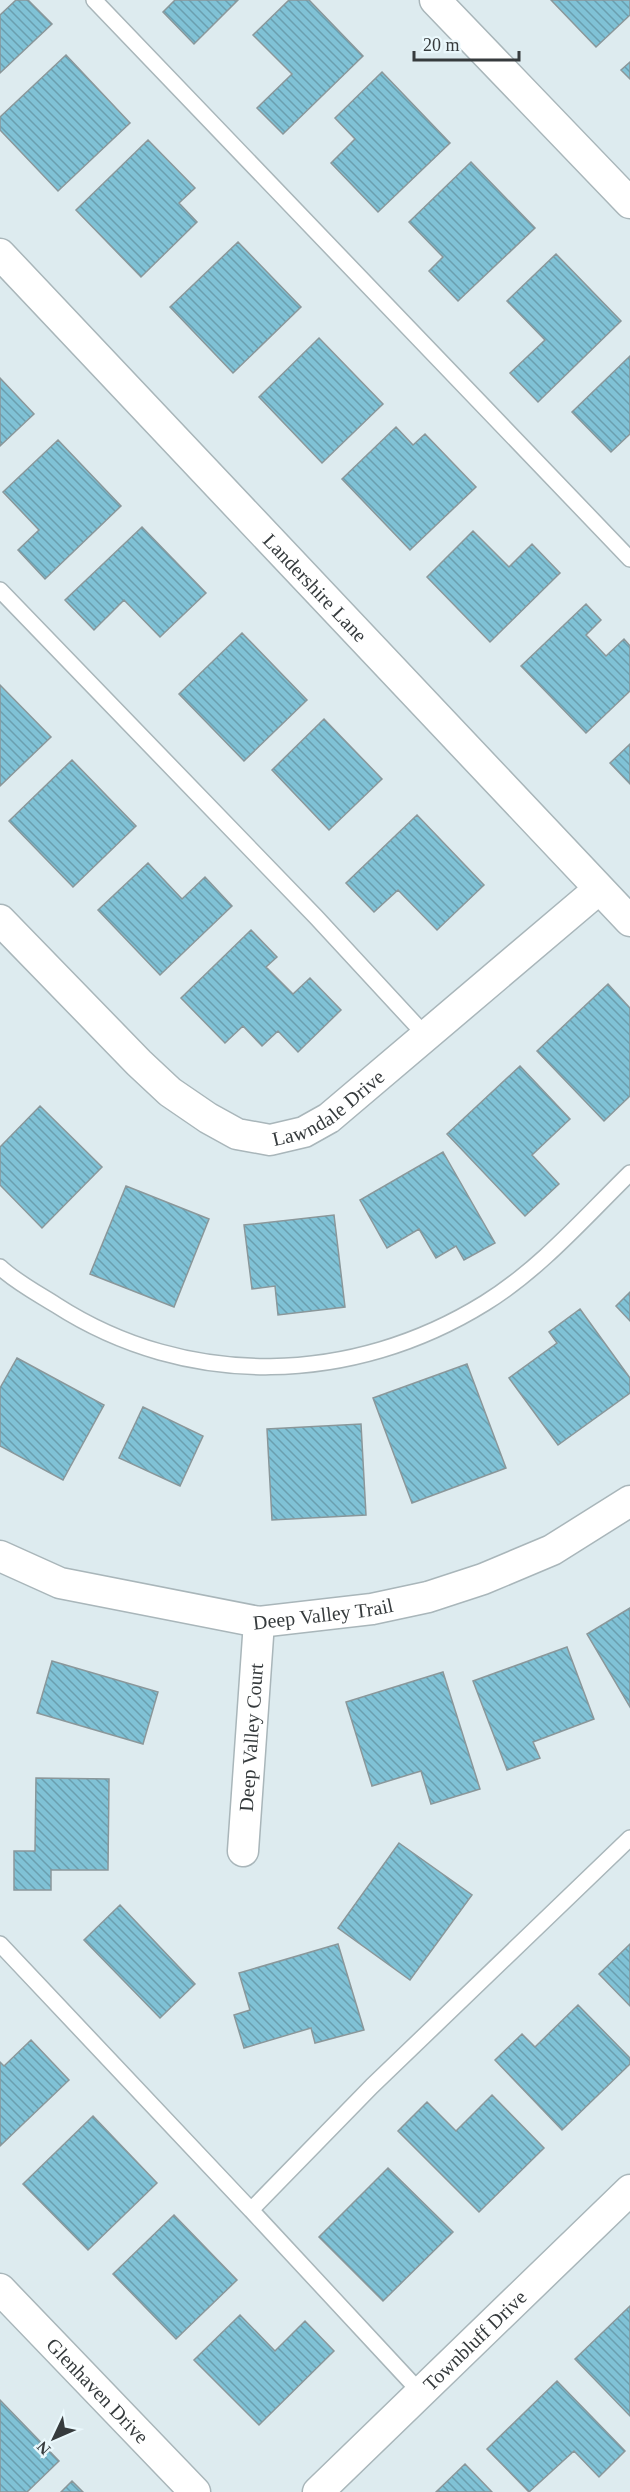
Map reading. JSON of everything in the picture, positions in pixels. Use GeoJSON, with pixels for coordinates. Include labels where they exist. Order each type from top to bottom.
{"type":"FeatureCollection","features":[{"type":"Feature","properties":{"kind":"street"},"geometry":{"type":"LineString","coordinates":[[435,0],[630,203]]}},
{"type":"Feature","properties":{"kind":"street","name":"Landershire Lane"},"geometry":{"type":"LineString","coordinates":[[0,254],[630,921]]}},
{"type":"Feature","properties":{"kind":"street","name":"Lawndale Drive"},"geometry":{"type":"LineString","coordinates":[[0,920],[170,1092],[237,1134],[270,1140],[304,1132],[329,1118],[599,889]]}},
{"type":"Feature","properties":{"kind":"street","name":"Deep Valley Trail"},"geometry":{"type":"LineString","coordinates":[[0,1556],[60,1583],[259,1622],[372,1609],[428,1597],[483,1579],[552,1550],[630,1501]]}},
{"type":"Feature","properties":{"kind":"street","name":"Deep Valley Court"},"geometry":{"type":"LineString","coordinates":[[243,1851],[259,1622]]}},
{"type":"Feature","properties":{"kind":"street","name":"Townbluff Drive"},"geometry":{"type":"LineString","coordinates":[[318,2492],[630,2190]]}},
{"type":"Feature","properties":{"kind":"street","name":"Glenhaven Drive"},"geometry":{"type":"LineString","coordinates":[[0,2289],[195,2492]]}},
{"type":"Feature","properties":{"kind":"lane"},"geometry":{"type":"LineString","coordinates":[[94,0],[630,559]]}},
{"type":"Feature","properties":{"kind":"lane"},"geometry":{"type":"LineString","coordinates":[[0,590],[316,917],[427,1037]]}},
{"type":"Feature","properties":{"kind":"lane"},"geometry":{"type":"LineString","coordinates":[[0,1267],[88,1326],[128,1343],[191,1361],[245,1368],[304,1366],[366,1353],[429,1334],[486,1303],[538,1264],[630,1173]]}},
{"type":"Feature","properties":{"kind":"lane"},"geometry":{"type":"LineString","coordinates":[[251,2210],[372,2086],[630,1838]]}},
{"type":"Feature","properties":{"kind":"lane"},"geometry":{"type":"LineString","coordinates":[[0,1944],[421,2393]]}},
{"type":"Feature","properties":{"kind":"building"},"geometry":{"type":"Polygon","coordinates":[[[16,0],[28,0],[52,24],[0,73],[0,15],[16,0]]]}},
{"type":"Feature","properties":{"kind":"building"},"geometry":{"type":"Polygon","coordinates":[[[175,0],[238,0],[194,44],[163,12],[175,0]]]}},
{"type":"Feature","properties":{"kind":"building"},"geometry":{"type":"Polygon","coordinates":[[[289,0],[309,0],[363,56],[283,134],[257,108],[292,74],[253,35],[289,0]]]}},
{"type":"Feature","properties":{"kind":"building"},"geometry":{"type":"Polygon","coordinates":[[[551,0],[630,0],[630,15],[596,47],[551,0]]]}},
{"type":"Feature","properties":{"kind":"building"},"geometry":{"type":"Polygon","coordinates":[[[66,55],[130,123],[58,191],[0,130],[0,117],[66,55]]]}},
{"type":"Feature","properties":{"kind":"building"},"geometry":{"type":"Polygon","coordinates":[[[630,62],[630,79],[621,70],[630,62]]]}},
{"type":"Feature","properties":{"kind":"building"},"geometry":{"type":"Polygon","coordinates":[[[382,72],[450,143],[378,212],[331,163],[355,139],[335,118],[382,72]]]}},
{"type":"Feature","properties":{"kind":"building"},"geometry":{"type":"Polygon","coordinates":[[[148,140],[195,188],[179,203],[197,222],[141,277],[76,210],[148,140]]]}},
{"type":"Feature","properties":{"kind":"building"},"geometry":{"type":"Polygon","coordinates":[[[471,162],[535,228],[458,301],[429,271],[443,257],[409,222],[471,162]]]}},
{"type":"Feature","properties":{"kind":"building"},"geometry":{"type":"Polygon","coordinates":[[[238,242],[301,307],[233,373],[170,307],[238,242]]]}},
{"type":"Feature","properties":{"kind":"building"},"geometry":{"type":"Polygon","coordinates":[[[556,254],[621,321],[538,402],[510,373],[545,340],[507,301],[556,254]]]}},
{"type":"Feature","properties":{"kind":"building"},"geometry":{"type":"Polygon","coordinates":[[[319,338],[383,404],[322,463],[259,397],[319,338]]]}},
{"type":"Feature","properties":{"kind":"building"},"geometry":{"type":"Polygon","coordinates":[[[630,356],[630,434],[611,452],[572,412],[630,356]]]}},
{"type":"Feature","properties":{"kind":"building"},"geometry":{"type":"Polygon","coordinates":[[[0,378],[34,414],[0,446],[0,378]]]}},
{"type":"Feature","properties":{"kind":"building"},"geometry":{"type":"Polygon","coordinates":[[[396,427],[413,445],[425,434],[476,487],[410,550],[342,479],[396,427]]]}},
{"type":"Feature","properties":{"kind":"building"},"geometry":{"type":"Polygon","coordinates":[[[58,440],[121,506],[45,579],[18,550],[39,530],[3,492],[58,440]]]}},
{"type":"Feature","properties":{"kind":"building"},"geometry":{"type":"Polygon","coordinates":[[[142,527],[206,593],[160,637],[124,600],[94,630],[65,600],[142,527]]]}},
{"type":"Feature","properties":{"kind":"building"},"geometry":{"type":"Polygon","coordinates":[[[473,531],[509,567],[532,544],[560,573],[490,642],[427,577],[473,531]]]}},
{"type":"Feature","properties":{"kind":"building"},"geometry":{"type":"Polygon","coordinates":[[[586,604],[601,620],[586,635],[606,656],[624,639],[630,646],[630,691],[586,733],[521,666],[586,604]]]}},
{"type":"Feature","properties":{"kind":"building"},"geometry":{"type":"Polygon","coordinates":[[[242,633],[307,700],[244,761],[179,694],[242,633]]]}},
{"type":"Feature","properties":{"kind":"building"},"geometry":{"type":"Polygon","coordinates":[[[0,685],[51,737],[0,786],[0,685]]]}},
{"type":"Feature","properties":{"kind":"building"},"geometry":{"type":"Polygon","coordinates":[[[324,719],[382,779],[329,830],[272,770],[324,719]]]}},
{"type":"Feature","properties":{"kind":"building"},"geometry":{"type":"Polygon","coordinates":[[[630,744],[630,784],[610,763],[630,744]]]}},
{"type":"Feature","properties":{"kind":"building"},"geometry":{"type":"Polygon","coordinates":[[[72,760],[136,826],[73,887],[9,821],[72,760]]]}},
{"type":"Feature","properties":{"kind":"building"},"geometry":{"type":"Polygon","coordinates":[[[417,815],[484,885],[437,930],[398,890],[374,912],[346,883],[417,815]]]}},
{"type":"Feature","properties":{"kind":"building"},"geometry":{"type":"Polygon","coordinates":[[[148,863],[182,899],[205,877],[232,906],[160,975],[98,910],[148,863]]]}},
{"type":"Feature","properties":{"kind":"building"},"geometry":{"type":"Polygon","coordinates":[[[251,930],[277,957],[266,967],[293,994],[310,978],[341,1010],[298,1052],[278,1031],[262,1046],[243,1026],[225,1043],[181,998],[251,930]]]}},
{"type":"Feature","properties":{"kind":"building"},"geometry":{"type":"Polygon","coordinates":[[[608,984],[630,1008],[630,1096],[604,1121],[537,1051],[608,984]]]}},
{"type":"Feature","properties":{"kind":"building"},"geometry":{"type":"Polygon","coordinates":[[[520,1066],[570,1119],[532,1155],[559,1184],[525,1216],[447,1134],[520,1066]]]}},
{"type":"Feature","properties":{"kind":"building"},"geometry":{"type":"Polygon","coordinates":[[[40,1106],[102,1167],[42,1228],[0,1185],[0,1147],[40,1106]]]}},
{"type":"Feature","properties":{"kind":"building"},"geometry":{"type":"Polygon","coordinates":[[[443,1152],[495,1243],[464,1260],[456,1246],[436,1258],[419,1229],[387,1248],[360,1200],[443,1152]]]}},
{"type":"Feature","properties":{"kind":"building"},"geometry":{"type":"Polygon","coordinates":[[[126,1186],[209,1219],[174,1307],[90,1274],[126,1186]]]}},
{"type":"Feature","properties":{"kind":"building"},"geometry":{"type":"Polygon","coordinates":[[[334,1215],[345,1307],[278,1315],[275,1286],[252,1289],[244,1225],[334,1215]]]}},
{"type":"Feature","properties":{"kind":"building"},"geometry":{"type":"Polygon","coordinates":[[[630,1292],[630,1321],[616,1306],[630,1292]]]}},
{"type":"Feature","properties":{"kind":"building"},"geometry":{"type":"Polygon","coordinates":[[[580,1309],[630,1378],[630,1393],[558,1445],[509,1378],[557,1343],[549,1332],[580,1309]]]}},
{"type":"Feature","properties":{"kind":"building"},"geometry":{"type":"Polygon","coordinates":[[[17,1358],[104,1405],[63,1480],[0,1446],[0,1388],[17,1358]]]}},
{"type":"Feature","properties":{"kind":"building"},"geometry":{"type":"Polygon","coordinates":[[[467,1364],[506,1468],[412,1503],[373,1398],[467,1364]]]}},
{"type":"Feature","properties":{"kind":"building"},"geometry":{"type":"Polygon","coordinates":[[[143,1407],[203,1436],[180,1486],[119,1458],[143,1407]]]}},
{"type":"Feature","properties":{"kind":"building"},"geometry":{"type":"Polygon","coordinates":[[[361,1424],[366,1515],[272,1520],[267,1429],[361,1424]]]}},
{"type":"Feature","properties":{"kind":"building"},"geometry":{"type":"Polygon","coordinates":[[[630,1608],[630,1707],[587,1634],[630,1608]]]}},
{"type":"Feature","properties":{"kind":"building"},"geometry":{"type":"Polygon","coordinates":[[[567,1647],[594,1719],[533,1742],[540,1758],[507,1770],[473,1681],[567,1647]]]}},
{"type":"Feature","properties":{"kind":"building"},"geometry":{"type":"Polygon","coordinates":[[[52,1661],[158,1692],[143,1744],[37,1713],[52,1661]]]}},
{"type":"Feature","properties":{"kind":"building"},"geometry":{"type":"Polygon","coordinates":[[[443,1672],[480,1789],[431,1804],[421,1771],[372,1786],[346,1702],[443,1672]]]}},
{"type":"Feature","properties":{"kind":"building"},"geometry":{"type":"Polygon","coordinates":[[[36,1778],[109,1779],[108,1870],[51,1870],[51,1890],[14,1890],[14,1851],[35,1851],[36,1778]]]}},
{"type":"Feature","properties":{"kind":"building"},"geometry":{"type":"Polygon","coordinates":[[[399,1843],[472,1895],[410,1980],[338,1928],[399,1843]]]}},
{"type":"Feature","properties":{"kind":"building"},"geometry":{"type":"Polygon","coordinates":[[[120,1905],[195,1984],[160,2018],[84,1940],[120,1905]]]}},
{"type":"Feature","properties":{"kind":"building"},"geometry":{"type":"Polygon","coordinates":[[[338,1944],[364,2030],[315,2043],[311,2028],[244,2048],[234,2015],[250,2010],[239,1973],[338,1944]]]}},
{"type":"Feature","properties":{"kind":"building"},"geometry":{"type":"Polygon","coordinates":[[[630,1944],[630,2006],[599,1974],[630,1944]]]}},
{"type":"Feature","properties":{"kind":"building"},"geometry":{"type":"Polygon","coordinates":[[[578,2005],[630,2058],[630,2064],[562,2130],[495,2060],[522,2034],[535,2047],[578,2005]]]}},
{"type":"Feature","properties":{"kind":"building"},"geometry":{"type":"Polygon","coordinates":[[[31,2040],[69,2080],[0,2146],[0,2062],[4,2066],[31,2040]]]}},
{"type":"Feature","properties":{"kind":"building"},"geometry":{"type":"Polygon","coordinates":[[[492,2095],[544,2148],[479,2212],[398,2131],[427,2102],[456,2131],[492,2095]]]}},
{"type":"Feature","properties":{"kind":"building"},"geometry":{"type":"Polygon","coordinates":[[[93,2116],[157,2183],[88,2250],[23,2184],[93,2116]]]}},
{"type":"Feature","properties":{"kind":"building"},"geometry":{"type":"Polygon","coordinates":[[[388,2168],[453,2232],[383,2301],[319,2237],[388,2168]]]}},
{"type":"Feature","properties":{"kind":"building"},"geometry":{"type":"Polygon","coordinates":[[[174,2215],[237,2280],[176,2339],[113,2274],[174,2215]]]}},
{"type":"Feature","properties":{"kind":"building"},"geometry":{"type":"Polygon","coordinates":[[[630,2306],[630,2416],[575,2359],[630,2306]]]}},
{"type":"Feature","properties":{"kind":"building"},"geometry":{"type":"Polygon","coordinates":[[[240,2315],[275,2351],[305,2321],[334,2351],[259,2425],[194,2360],[240,2315]]]}},
{"type":"Feature","properties":{"kind":"building"},"geometry":{"type":"Polygon","coordinates":[[[557,2381],[625,2451],[599,2477],[574,2451],[529,2492],[487,2449],[557,2381]]]}},
{"type":"Feature","properties":{"kind":"building"},"geometry":{"type":"Polygon","coordinates":[[[0,2400],[59,2461],[27,2492],[0,2492],[0,2400]]]}},
{"type":"Feature","properties":{"kind":"building"},"geometry":{"type":"Polygon","coordinates":[[[465,2464],[492,2492],[436,2492],[465,2464]]]}},
{"type":"Feature","properties":{"kind":"building"},"geometry":{"type":"Polygon","coordinates":[[[72,2481],[83,2492],[61,2492],[72,2481]]]}}]}
